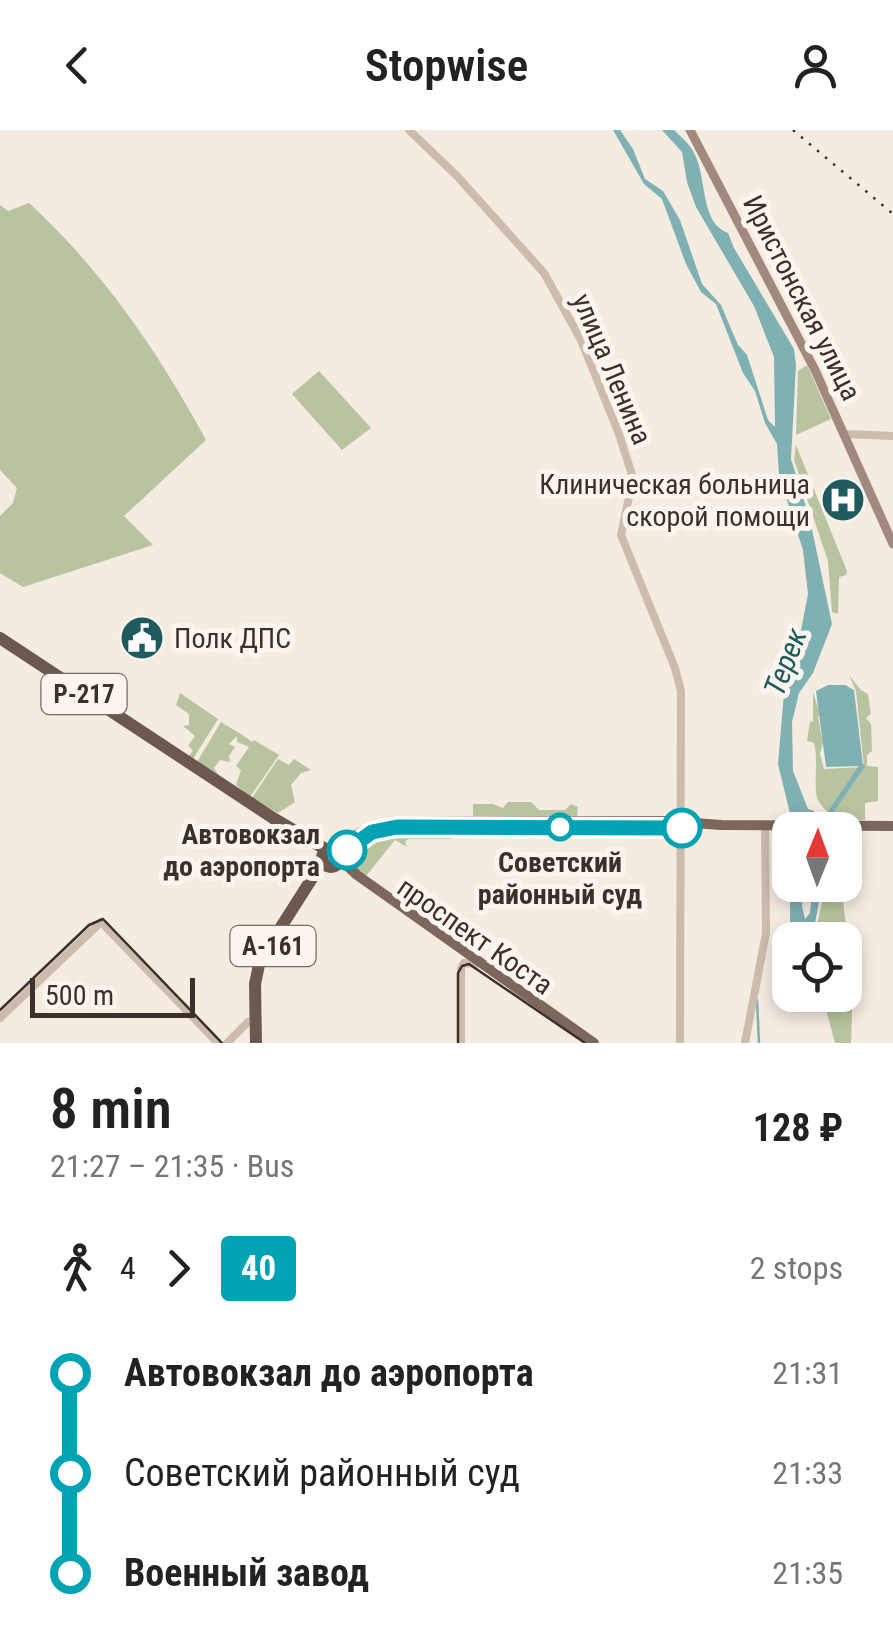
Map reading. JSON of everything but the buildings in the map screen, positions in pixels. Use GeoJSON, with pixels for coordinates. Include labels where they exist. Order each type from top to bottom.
{"type":"FeatureCollection","features":[{"type":"Feature","properties":{"kind":"highway","name":"Р-217"},"geometry":{"type":"LineString","coordinates":[[0,640],[331,859]]}},
{"type":"Feature","properties":{"kind":"highway","name":"А-161"},"geometry":{"type":"LineString","coordinates":[[258,1043],[255,984],[260,960],[331,859]]}},
{"type":"Feature","properties":{"kind":"main road","name":"Иристонская улица"},"geometry":{"type":"LineString","coordinates":[[690,130],[815,370],[893,544]]}},
{"type":"Feature","properties":{"kind":"main road"},"geometry":{"type":"LineString","coordinates":[[682,825],[772,828]]}},
{"type":"Feature","properties":{"kind":"main road"},"geometry":{"type":"LineString","coordinates":[[331,859],[366,835],[397,827],[772,827]]}},
{"type":"Feature","properties":{"kind":"main road"},"geometry":{"type":"LineString","coordinates":[[862,827],[893,827]]}},
{"type":"Feature","properties":{"kind":"main road","name":"проспект Коста"},"geometry":{"type":"LineString","coordinates":[[331,859],[457,952],[591,1043]]}},
{"type":"Feature","properties":{"kind":"main road","name":"проспект Коста"},"geometry":{"type":"LineString","coordinates":[[331,859],[591,1043]]}},
{"type":"Feature","properties":{"kind":"street","name":"улица Ленина"},"geometry":{"type":"LineString","coordinates":[[410,130],[544,273],[580,340],[619,434],[632,478],[621,535],[681,691],[680,1043]]}},
{"type":"Feature","properties":{"kind":"street"},"geometry":{"type":"LineString","coordinates":[[845,434],[893,436]]}},
{"type":"Feature","properties":{"kind":"street"},"geometry":{"type":"LineString","coordinates":[[746,1043],[766,934],[765,828]]}},
{"type":"Feature","properties":{"kind":"street"},"geometry":{"type":"LineString","coordinates":[[0,1018],[99,922],[218,1043]]}},
{"type":"Feature","properties":{"kind":"street"},"geometry":{"type":"LineString","coordinates":[[457,952],[460,1043]]}},
{"type":"Feature","properties":{"kind":"street"},"geometry":{"type":"LineString","coordinates":[[460,1043],[460,968],[464,963],[476,964]]}},
{"type":"Feature","properties":{"kind":"street"},"geometry":{"type":"LineString","coordinates":[[227,1043],[248,1022],[258,1020]]}},
{"type":"Feature","properties":{"kind":"green space"},"geometry":{"type":"Polygon","coordinates":[[[29,203],[81,256],[128,314],[206,440],[124,516],[153,545],[23,587],[0,573],[0,516],[13,503],[17,488],[0,470],[0,205],[8,211],[29,203]]]}},
{"type":"Feature","properties":{"kind":"green space"},"geometry":{"type":"Polygon","coordinates":[[[807,365],[831,419],[796,435],[798,371],[807,365]]]}},
{"type":"Feature","properties":{"kind":"green space"},"geometry":{"type":"Polygon","coordinates":[[[319,371],[371,428],[342,450],[292,394],[319,371]]]}},
{"type":"Feature","properties":{"kind":"green space"},"geometry":{"type":"Polygon","coordinates":[[[796,445],[847,571],[839,577],[838,614],[832,612],[828,561],[794,460],[796,445]]]}},
{"type":"Feature","properties":{"kind":"green space"},"geometry":{"type":"Polygon","coordinates":[[[849,675],[868,694],[871,714],[866,718],[871,724],[872,751],[867,755],[867,766],[878,767],[878,801],[865,803],[862,820],[862,812],[828,812],[819,802],[814,743],[807,741],[810,721],[813,722],[813,692],[820,714],[824,769],[864,767],[856,691],[849,675]]]}},
{"type":"Feature","properties":{"kind":"green space"},"geometry":{"type":"Polygon","coordinates":[[[180,693],[218,719],[193,759],[189,756],[193,750],[188,746],[195,736],[183,726],[189,725],[189,714],[176,705],[180,693]]]}},
{"type":"Feature","properties":{"kind":"green space"},"geometry":{"type":"Polygon","coordinates":[[[221,722],[279,755],[250,797],[236,785],[241,770],[236,766],[249,747],[237,742],[237,736],[229,744],[235,747],[230,762],[220,760],[214,768],[218,774],[197,762],[221,722]]]}},
{"type":"Feature","properties":{"kind":"green space"},"geometry":{"type":"Polygon","coordinates":[[[278,759],[289,765],[294,759],[311,770],[301,773],[291,785],[295,802],[278,813],[252,798],[278,759]]]}},
{"type":"Feature","properties":{"kind":"green space"},"geometry":{"type":"Polygon","coordinates":[[[508,802],[531,802],[539,810],[565,810],[571,804],[578,807],[577,818],[473,819],[473,804],[503,808],[508,802]]]}},
{"type":"Feature","properties":{"kind":"green space"},"geometry":{"type":"Polygon","coordinates":[[[394,830],[451,831],[451,839],[408,839],[407,847],[395,840],[366,876],[357,873],[343,858],[365,838],[394,830]]]}},
{"type":"Feature","properties":{"kind":"green space"},"geometry":{"type":"Polygon","coordinates":[[[822,902],[843,902],[846,922],[818,922],[822,902]]]}},
{"type":"Feature","properties":{"kind":"green space"},"geometry":{"type":"Polygon","coordinates":[[[827,1012],[852,1012],[851,1043],[835,1043],[827,1012]]]}},
{"type":"Feature","properties":{"kind":"water"},"geometry":{"type":"Polygon","coordinates":[[[613,130],[620,130],[645,179],[663,191],[680,220],[702,284],[721,305],[738,345],[747,355],[768,420],[775,427],[774,357],[754,306],[696,207],[682,152],[662,130],[674,130],[693,151],[713,220],[728,233],[794,349],[791,459],[810,520],[832,624],[813,673],[799,693],[792,722],[793,771],[808,809],[814,812],[790,812],[778,764],[784,693],[799,661],[808,594],[803,550],[779,475],[777,444],[716,304],[701,292],[686,264],[662,199],[644,184],[613,130]]]}},
{"type":"Feature","properties":{"kind":"water"},"geometry":{"type":"Polygon","coordinates":[[[828,685],[845,685],[854,690],[863,766],[826,767],[816,691],[828,685]]]}},
{"type":"Feature","properties":{"kind":"water"},"geometry":{"type":"Polygon","coordinates":[[[790,902],[802,902],[805,919],[811,902],[819,902],[815,922],[790,922],[790,902]]]}},
{"type":"Feature","properties":{"kind":"waterway"},"geometry":{"type":"LineString","coordinates":[[831,812],[862,766]]}},
{"type":"Feature","properties":{"kind":"waterway"},"geometry":{"type":"LineString","coordinates":[[757,1000],[759,1043]]}},
{"type":"Feature","properties":{"kind":"tram line"},"geometry":{"type":"LineString","coordinates":[[0,1010],[89,925],[103,919],[222,1043]]}},
{"type":"Feature","properties":{"kind":"tram line"},"geometry":{"type":"LineString","coordinates":[[458,1043],[458,973],[469,964],[585,1043]]}},
{"type":"Feature","properties":{"kind":"railway"},"geometry":{"type":"LineString","coordinates":[[793,130],[893,214]]}},
{"type":"Feature","properties":{"kind":"bus line","name":"40"},"geometry":{"type":"LineString","coordinates":[[347,850],[372,832],[397,827],[682,828]]}},
{"type":"Feature","properties":{"kind":"place","name":"Клиническая больница скорой помощи"},"geometry":{"type":"Point","coordinates":[843,500]}},
{"type":"Feature","properties":{"kind":"place","name":"Полк ДПС"},"geometry":{"type":"Point","coordinates":[142,638]}},
{"type":"Feature","properties":{"kind":"place","name":"Советский районный суд"},"geometry":{"type":"Point","coordinates":[560,827]}},
{"type":"Feature","properties":{"kind":"place","name":"Автовокзал до аэропорта"},"geometry":{"type":"Point","coordinates":[347,850]}},
{"type":"Feature","properties":{"kind":"water label","name":"Терек"},"geometry":{"type":"Point","coordinates":[785,662]}}]}
